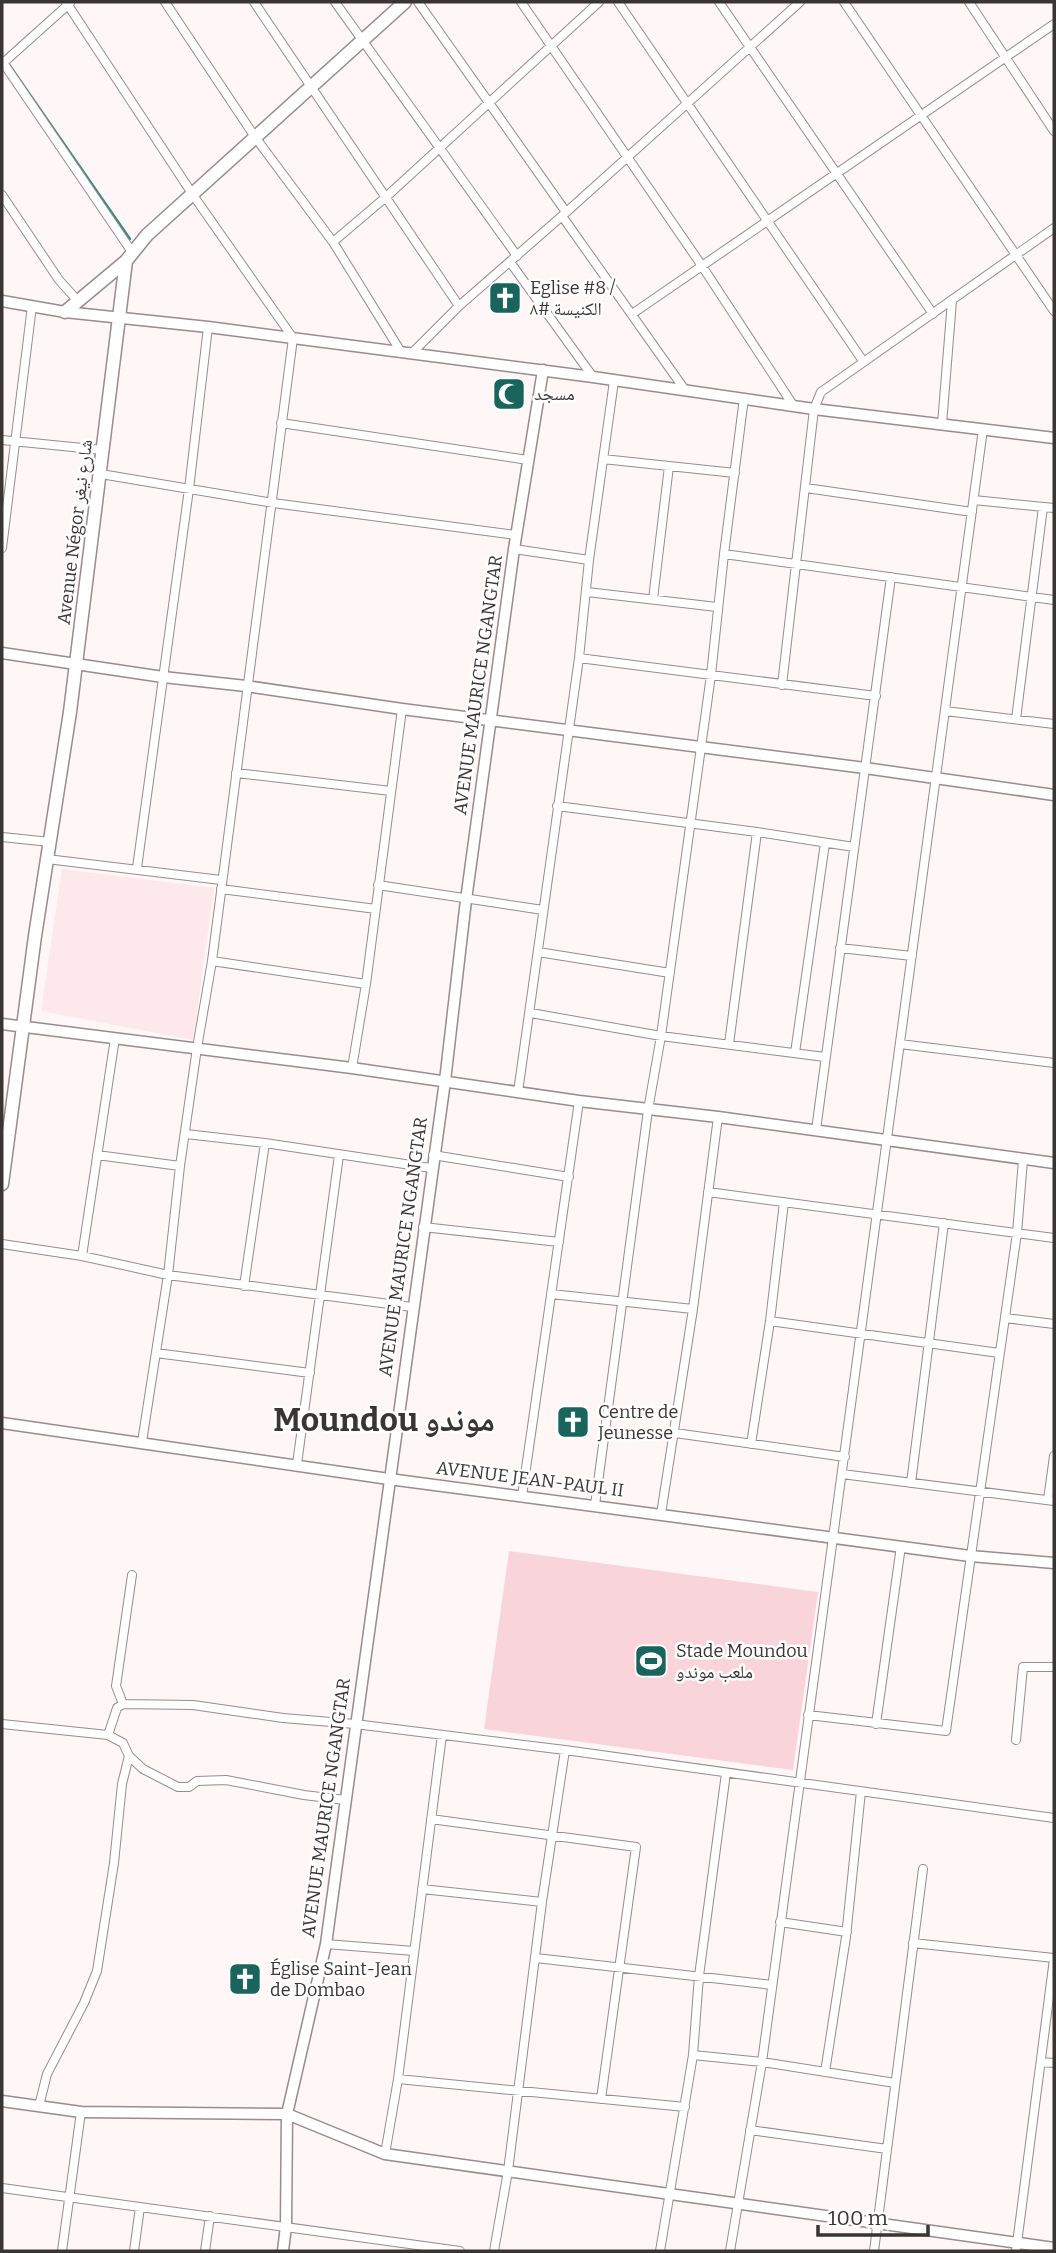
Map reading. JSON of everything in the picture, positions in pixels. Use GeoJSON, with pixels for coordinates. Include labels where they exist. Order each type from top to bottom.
{"type":"FeatureCollection","features":[{"type":"Feature","properties":{"kind":"main road"},"geometry":{"type":"LineString","coordinates":[[65,312],[129,256],[146,235],[405,2]]}},
{"type":"Feature","properties":{"kind":"main road","name":"Avenue Négor شارع نيغر"},"geometry":{"type":"LineString","coordinates":[[2,1184],[76,665],[129,256]]}},
{"type":"Feature","properties":{"kind":"street"},"geometry":{"type":"LineString","coordinates":[[165,2],[255,137],[333,243],[406,353]]}},
{"type":"Feature","properties":{"kind":"street"},"geometry":{"type":"LineString","coordinates":[[254,2],[459,306]]}},
{"type":"Feature","properties":{"kind":"street"},"geometry":{"type":"LineString","coordinates":[[335,2],[439,148],[593,377]]}},
{"type":"Feature","properties":{"kind":"street"},"geometry":{"type":"LineString","coordinates":[[418,2],[685,390]]}},
{"type":"Feature","properties":{"kind":"street"},"geometry":{"type":"LineString","coordinates":[[521,2],[702,266],[793,405]]}},
{"type":"Feature","properties":{"kind":"street"},"geometry":{"type":"LineString","coordinates":[[333,243],[599,2]]}},
{"type":"Feature","properties":{"kind":"street"},"geometry":{"type":"LineString","coordinates":[[618,2],[863,361]]}},
{"type":"Feature","properties":{"kind":"street"},"geometry":{"type":"LineString","coordinates":[[719,2],[933,314]]}},
{"type":"Feature","properties":{"kind":"street"},"geometry":{"type":"LineString","coordinates":[[406,353],[800,2]]}},
{"type":"Feature","properties":{"kind":"street"},"geometry":{"type":"LineString","coordinates":[[844,2],[1054,311]]}},
{"type":"Feature","properties":{"kind":"street"},"geometry":{"type":"LineString","coordinates":[[969,2],[1054,131]]}},
{"type":"Feature","properties":{"kind":"street"},"geometry":{"type":"LineString","coordinates":[[129,256],[2,63],[69,3],[193,195],[293,338],[212,961],[197,1048],[168,1275],[142,1442]]}},
{"type":"Feature","properties":{"kind":"street"},"geometry":{"type":"LineString","coordinates":[[632,314],[1054,24]]}},
{"type":"Feature","properties":{"kind":"street"},"geometry":{"type":"LineString","coordinates":[[2,195],[59,280],[77,300]]}},
{"type":"Feature","properties":{"kind":"street"},"geometry":{"type":"LineString","coordinates":[[782,685],[814,409],[821,392],[1054,228]]}},
{"type":"Feature","properties":{"kind":"street"},"geometry":{"type":"LineString","coordinates":[[2,301],[65,312],[208,327],[543,370],[814,409],[1054,438]]}},
{"type":"Feature","properties":{"kind":"street"},"geometry":{"type":"LineString","coordinates":[[942,424],[952,301]]}},
{"type":"Feature","properties":{"kind":"street"},"geometry":{"type":"LineString","coordinates":[[2,548],[32,306]]}},
{"type":"Feature","properties":{"kind":"street"},"geometry":{"type":"LineString","coordinates":[[137,868],[208,327]]}},
{"type":"Feature","properties":{"kind":"street","name":"AVENUE MAURICE NGANGTAR"},"geometry":{"type":"LineString","coordinates":[[283,2251],[286,2226],[287,2114],[326,1944],[445,1081],[466,900],[514,549],[543,370]]}},
{"type":"Feature","properties":{"kind":"street"},"geometry":{"type":"LineString","coordinates":[[518,1092],[579,658],[614,381]]}},
{"type":"Feature","properties":{"kind":"street"},"geometry":{"type":"LineString","coordinates":[[595,1505],[711,675],[744,398]]}},
{"type":"Feature","properties":{"kind":"street"},"geometry":{"type":"LineString","coordinates":[[281,423],[528,460]]}},
{"type":"Feature","properties":{"kind":"street"},"geometry":{"type":"LineString","coordinates":[[730,2251],[762,2062],[983,429]]}},
{"type":"Feature","properties":{"kind":"street"},"geometry":{"type":"LineString","coordinates":[[2,440],[103,450]]}},
{"type":"Feature","properties":{"kind":"street"},"geometry":{"type":"LineString","coordinates":[[603,459],[734,472]]}},
{"type":"Feature","properties":{"kind":"street"},"geometry":{"type":"LineString","coordinates":[[653,599],[670,466]]}},
{"type":"Feature","properties":{"kind":"street"},"geometry":{"type":"LineString","coordinates":[[101,474],[272,503],[516,536]]}},
{"type":"Feature","properties":{"kind":"street"},"geometry":{"type":"LineString","coordinates":[[806,488],[972,512]]}},
{"type":"Feature","properties":{"kind":"street"},"geometry":{"type":"LineString","coordinates":[[974,499],[1054,508]]}},
{"type":"Feature","properties":{"kind":"street"},"geometry":{"type":"LineString","coordinates":[[1016,719],[1044,507]]}},
{"type":"Feature","properties":{"kind":"street"},"geometry":{"type":"LineString","coordinates":[[514,549],[590,560]]}},
{"type":"Feature","properties":{"kind":"street"},"geometry":{"type":"LineString","coordinates":[[724,554],[1054,600]]}},
{"type":"Feature","properties":{"kind":"street"},"geometry":{"type":"LineString","coordinates":[[816,1130],[891,577]]}},
{"type":"Feature","properties":{"kind":"street"},"geometry":{"type":"LineString","coordinates":[[587,592],[717,607]]}},
{"type":"Feature","properties":{"kind":"street"},"geometry":{"type":"LineString","coordinates":[[2,653],[163,677],[1054,795]]}},
{"type":"Feature","properties":{"kind":"street"},"geometry":{"type":"LineString","coordinates":[[579,658],[876,696]]}},
{"type":"Feature","properties":{"kind":"street"},"geometry":{"type":"LineString","coordinates":[[352,1068],[366,984],[402,709]]}},
{"type":"Feature","properties":{"kind":"street"},"geometry":{"type":"LineString","coordinates":[[945,711],[1054,724]]}},
{"type":"Feature","properties":{"kind":"street"},"geometry":{"type":"LineString","coordinates":[[236,773],[391,791]]}},
{"type":"Feature","properties":{"kind":"street"},"geometry":{"type":"LineString","coordinates":[[557,806],[854,847]]}},
{"type":"Feature","properties":{"kind":"street"},"geometry":{"type":"LineString","coordinates":[[729,1045],[757,832]]}},
{"type":"Feature","properties":{"kind":"street"},"geometry":{"type":"LineString","coordinates":[[2,837],[50,842]]}},
{"type":"Feature","properties":{"kind":"street"},"geometry":{"type":"LineString","coordinates":[[795,1053],[825,843]]}},
{"type":"Feature","properties":{"kind":"street"},"geometry":{"type":"LineString","coordinates":[[47,859],[137,868],[221,885],[376,909]]}},
{"type":"Feature","properties":{"kind":"street"},"geometry":{"type":"LineString","coordinates":[[378,885],[543,910]]}},
{"type":"Feature","properties":{"kind":"street"},"geometry":{"type":"LineString","coordinates":[[840,948],[912,956]]}},
{"type":"Feature","properties":{"kind":"street"},"geometry":{"type":"LineString","coordinates":[[538,952],[670,973]]}},
{"type":"Feature","properties":{"kind":"street"},"geometry":{"type":"LineString","coordinates":[[212,961],[366,984]]}},
{"type":"Feature","properties":{"kind":"street"},"geometry":{"type":"LineString","coordinates":[[531,1013],[661,1036],[825,1057]]}},
{"type":"Feature","properties":{"kind":"street"},"geometry":{"type":"LineString","coordinates":[[2,1024],[352,1068],[579,1101],[718,1117],[1054,1163]]}},
{"type":"Feature","properties":{"kind":"street"},"geometry":{"type":"LineString","coordinates":[[82,1256],[115,1038]]}},
{"type":"Feature","properties":{"kind":"street"},"geometry":{"type":"LineString","coordinates":[[900,1044],[1054,1063]]}},
{"type":"Feature","properties":{"kind":"street"},"geometry":{"type":"LineString","coordinates":[[522,1496],[579,1101]]}},
{"type":"Feature","properties":{"kind":"street"},"geometry":{"type":"LineString","coordinates":[[661,1514],[694,1309],[718,1117]]}},
{"type":"Feature","properties":{"kind":"street"},"geometry":{"type":"LineString","coordinates":[[186,1134],[431,1168]]}},
{"type":"Feature","properties":{"kind":"street"},"geometry":{"type":"LineString","coordinates":[[244,1286],[265,1143]]}},
{"type":"Feature","properties":{"kind":"street"},"geometry":{"type":"LineString","coordinates":[[433,1154],[569,1177]]}},
{"type":"Feature","properties":{"kind":"street"},"geometry":{"type":"LineString","coordinates":[[97,1155],[180,1166]]}},
{"type":"Feature","properties":{"kind":"street"},"geometry":{"type":"LineString","coordinates":[[297,1464],[339,1155]]}},
{"type":"Feature","properties":{"kind":"street"},"geometry":{"type":"LineString","coordinates":[[808,1715],[946,1731],[1017,1233],[1023,1160]]}},
{"type":"Feature","properties":{"kind":"street"},"geometry":{"type":"LineString","coordinates":[[708,1192],[1054,1238]]}},
{"type":"Feature","properties":{"kind":"street"},"geometry":{"type":"LineString","coordinates":[[751,1444],[770,1321],[784,1202]]}},
{"type":"Feature","properties":{"kind":"street"},"geometry":{"type":"LineString","coordinates":[[911,1483],[944,1223]]}},
{"type":"Feature","properties":{"kind":"street"},"geometry":{"type":"LineString","coordinates":[[423,1227],[559,1242]]}},
{"type":"Feature","properties":{"kind":"street"},"geometry":{"type":"LineString","coordinates":[[2,1244],[82,1256],[168,1275],[412,1307]]}},
{"type":"Feature","properties":{"kind":"street"},"geometry":{"type":"LineString","coordinates":[[551,1294],[694,1309]]}},
{"type":"Feature","properties":{"kind":"street"},"geometry":{"type":"LineString","coordinates":[[1005,1318],[1054,1324]]}},
{"type":"Feature","properties":{"kind":"street"},"geometry":{"type":"LineString","coordinates":[[770,1321],[999,1353]]}},
{"type":"Feature","properties":{"kind":"street"},"geometry":{"type":"LineString","coordinates":[[156,1353],[310,1373]]}},
{"type":"Feature","properties":{"kind":"street","name":"AVENUE JEAN-PAUL II"},"geometry":{"type":"LineString","coordinates":[[2,1423],[389,1479],[970,1556],[1054,1563]]}},
{"type":"Feature","properties":{"kind":"street"},"geometry":{"type":"LineString","coordinates":[[675,1433],[845,1457]]}},
{"type":"Feature","properties":{"kind":"street"},"geometry":{"type":"LineString","coordinates":[[842,1474],[1051,1501],[1054,1456]]}},
{"type":"Feature","properties":{"kind":"street"},"geometry":{"type":"LineString","coordinates":[[876,1724],[901,1546]]}},
{"type":"Feature","properties":{"kind":"street"},"geometry":{"type":"LineString","coordinates":[[123,1704],[116,1686],[132,1575]]}},
{"type":"Feature","properties":{"kind":"street"},"geometry":{"type":"LineString","coordinates":[[1016,1740],[1023,1667],[1054,1667]]}},
{"type":"Feature","properties":{"kind":"street"},"geometry":{"type":"LineString","coordinates":[[108,1735],[117,1708],[123,1704],[193,1705],[565,1750],[1054,1818]]}},
{"type":"Feature","properties":{"kind":"street"},"geometry":{"type":"LineString","coordinates":[[2,1724],[108,1735],[123,1744],[129,1756],[156,1778],[178,1787],[189,1787],[197,1781],[226,1780],[345,1800]]}},
{"type":"Feature","properties":{"kind":"street"},"geometry":{"type":"LineString","coordinates":[[385,2154],[398,2079],[442,1735]]}},
{"type":"Feature","properties":{"kind":"street"},"geometry":{"type":"LineString","coordinates":[[494,2251],[509,2171],[542,1902],[565,1750]]}},
{"type":"Feature","properties":{"kind":"street"},"geometry":{"type":"LineString","coordinates":[[39,2106],[47,2074],[84,2003],[97,1971],[114,1863],[122,1784],[129,1756]]}},
{"type":"Feature","properties":{"kind":"street"},"geometry":{"type":"LineString","coordinates":[[660,2251],[693,2055],[699,1976],[726,1773]]}},
{"type":"Feature","properties":{"kind":"street"},"geometry":{"type":"LineString","coordinates":[[825,2072],[847,1932],[861,1791]]}},
{"type":"Feature","properties":{"kind":"street"},"geometry":{"type":"LineString","coordinates":[[431,1819],[636,1846],[601,2099]]}},
{"type":"Feature","properties":{"kind":"street"},"geometry":{"type":"LineString","coordinates":[[874,2251],[923,1870]]}},
{"type":"Feature","properties":{"kind":"street"},"geometry":{"type":"LineString","coordinates":[[422,1889],[542,1902]]}},
{"type":"Feature","properties":{"kind":"street"},"geometry":{"type":"LineString","coordinates":[[780,1922],[847,1932]]}},
{"type":"Feature","properties":{"kind":"street"},"geometry":{"type":"LineString","coordinates":[[913,1943],[1054,1959],[1016,2246]]}},
{"type":"Feature","properties":{"kind":"street"},"geometry":{"type":"LineString","coordinates":[[326,1944],[414,1951]]}},
{"type":"Feature","properties":{"kind":"street"},"geometry":{"type":"LineString","coordinates":[[536,1958],[772,1985]]}},
{"type":"Feature","properties":{"kind":"street"},"geometry":{"type":"LineString","coordinates":[[693,2055],[762,2062],[895,2083]]}},
{"type":"Feature","properties":{"kind":"street"},"geometry":{"type":"LineString","coordinates":[[1041,2062],[1054,2063]]}},
{"type":"Feature","properties":{"kind":"street"},"geometry":{"type":"LineString","coordinates":[[398,2079],[685,2107]]}},
{"type":"Feature","properties":{"kind":"street"},"geometry":{"type":"LineString","coordinates":[[2,2101],[80,2112],[287,2114],[385,2154],[878,2222],[1016,2246],[1054,2248]]}},
{"type":"Feature","properties":{"kind":"street"},"geometry":{"type":"LineString","coordinates":[[62,2251],[80,2112]]}},
{"type":"Feature","properties":{"kind":"street"},"geometry":{"type":"LineString","coordinates":[[750,2130],[887,2149]]}},
{"type":"Feature","properties":{"kind":"street"},"geometry":{"type":"LineString","coordinates":[[2,2189],[460,2251]]}},
{"type":"Feature","properties":{"kind":"street"},"geometry":{"type":"LineString","coordinates":[[134,2251],[140,2207]]}},
{"type":"Feature","properties":{"kind":"street"},"geometry":{"type":"LineString","coordinates":[[205,2251],[210,2216]]}},
{"type":"Feature","properties":{"kind":"shaded area"},"geometry":{"type":"Polygon","coordinates":[[[62,869],[214,888],[193,1040],[41,1011],[62,869]]]}},
{"type":"Feature","properties":{"kind":"shaded area","name":"Stade Moundou ملعب موندو"},"geometry":{"type":"Polygon","coordinates":[[[509,1551],[818,1592],[793,1770],[484,1729],[509,1551]]]}},
{"type":"Feature","properties":{"kind":"waterway"},"geometry":{"type":"LineString","coordinates":[[8,63],[130,239]]}},
{"type":"Feature","properties":{"kind":"place","name":"Eglise #8 / الكنيسة #٨"},"geometry":{"type":"Point","coordinates":[505,298]}},
{"type":"Feature","properties":{"kind":"place","name":"مسجد"},"geometry":{"type":"Point","coordinates":[509,394]}},
{"type":"Feature","properties":{"kind":"place","name":"Centre de Jeunesse"},"geometry":{"type":"Point","coordinates":[573,1422]}},
{"type":"Feature","properties":{"kind":"place","name":"Stade Moundou ملعب موندو"},"geometry":{"type":"Point","coordinates":[651,1661]}},
{"type":"Feature","properties":{"kind":"place","name":"Église Saint-Jean de Dombao"},"geometry":{"type":"Point","coordinates":[245,1979]}},
{"type":"Feature","properties":{"kind":"district","name":"Moundou موندو"},"geometry":{"type":"Point","coordinates":[384,1420]}}]}
